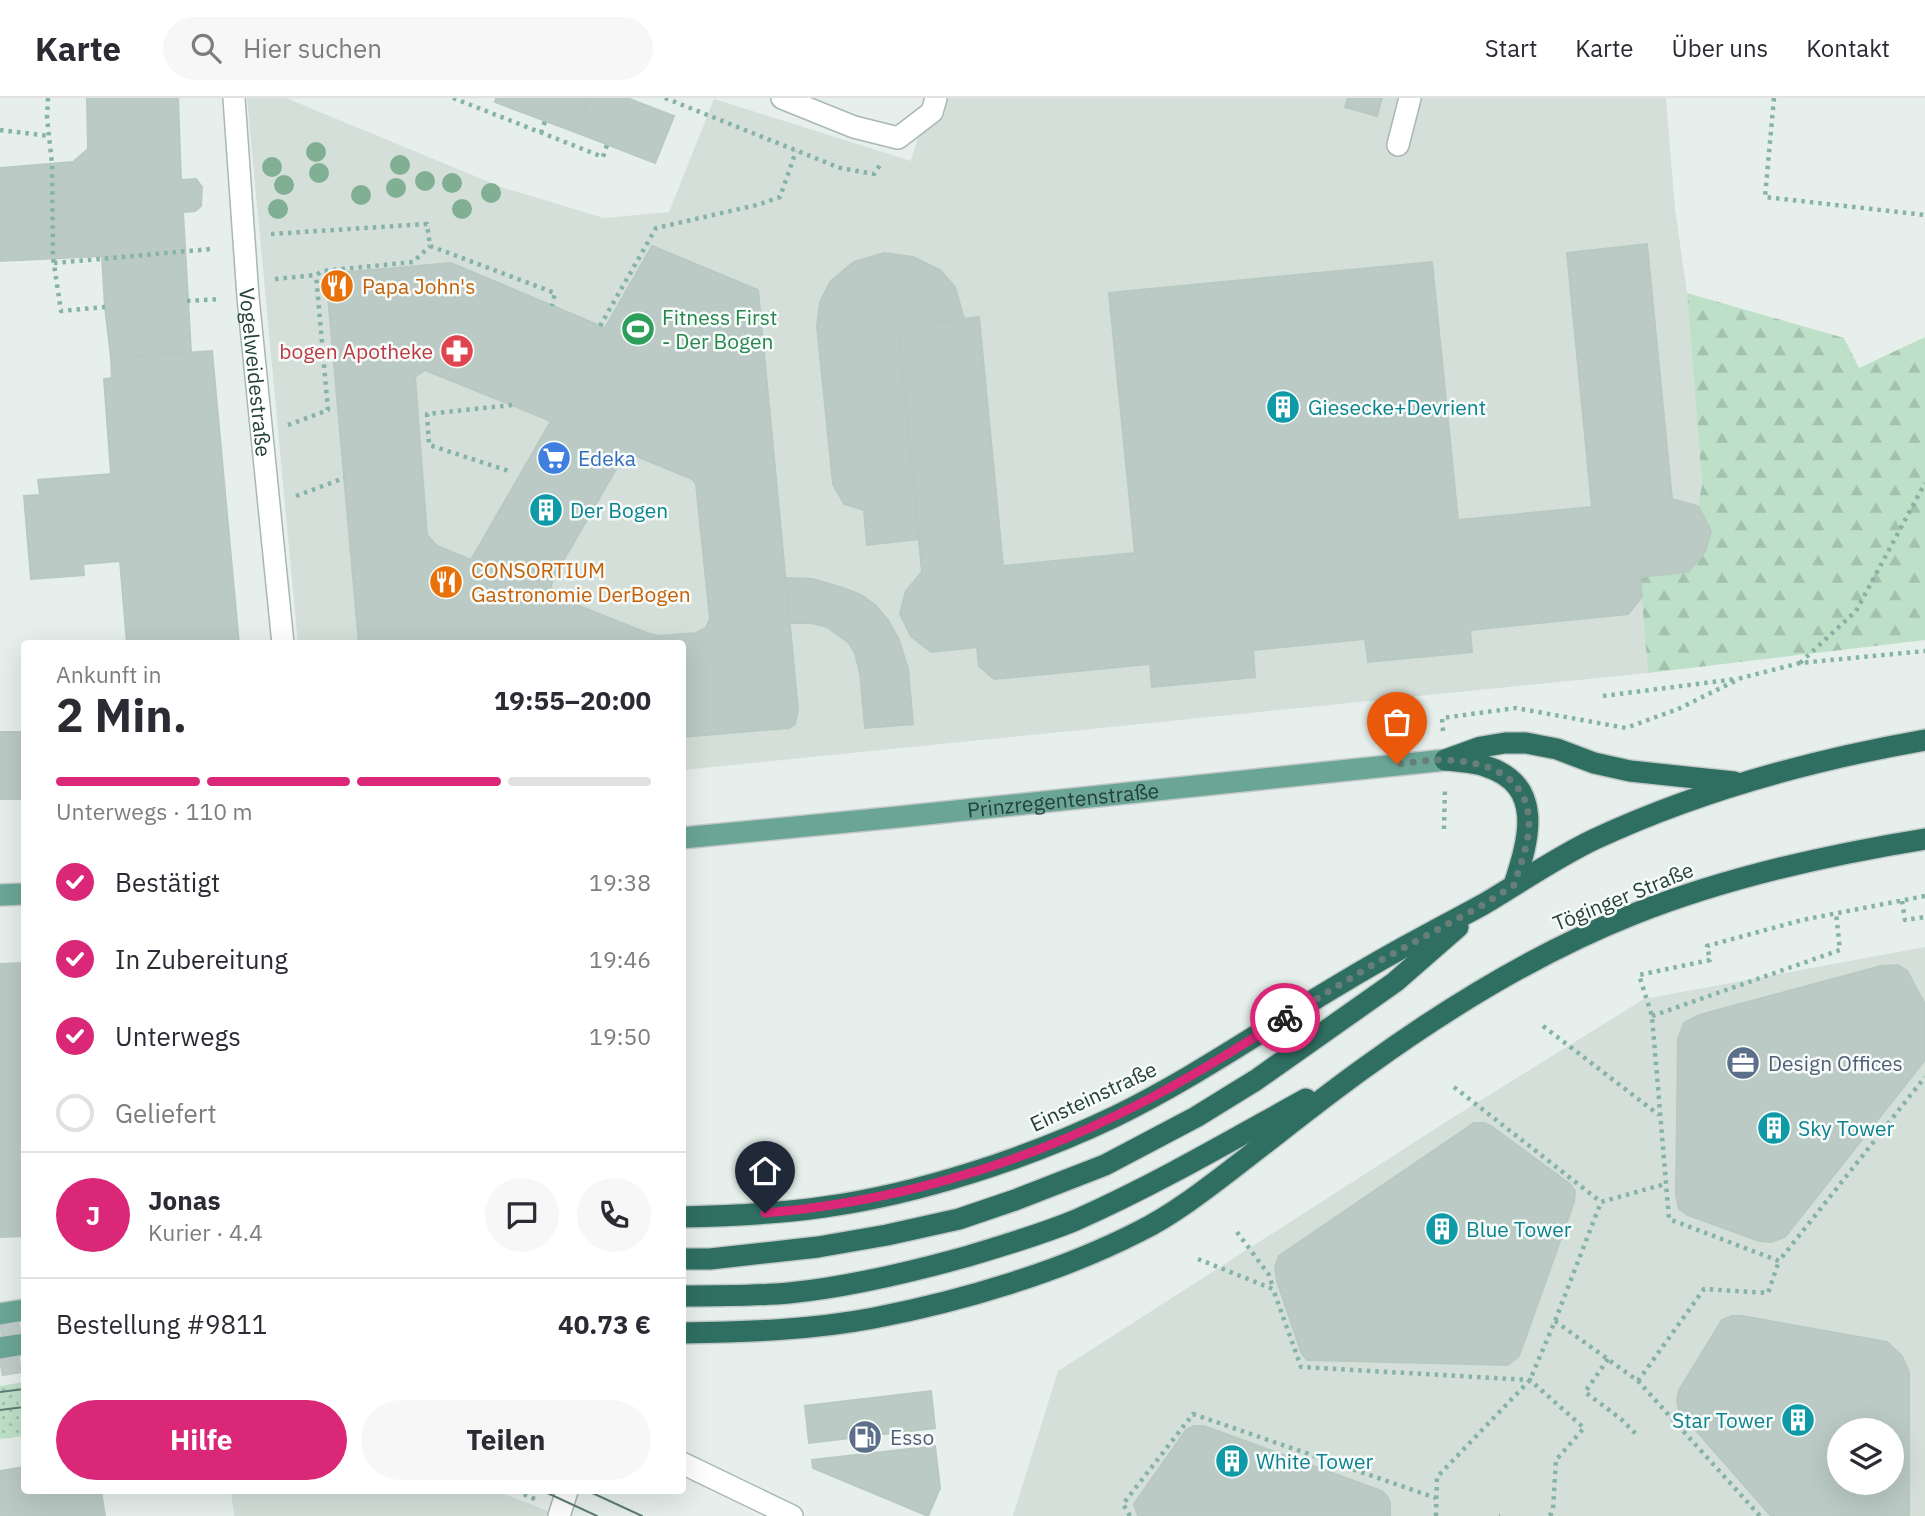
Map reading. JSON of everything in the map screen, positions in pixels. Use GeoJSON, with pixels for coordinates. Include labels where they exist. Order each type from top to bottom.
{"type":"FeatureCollection","features":[{"type":"Feature","properties":{"kind":"highway"},"geometry":{"type":"LineString","coordinates":[[686,1259],[710,1259],[818,1247],[887,1236],[959,1219],[1105,1165],[1196,1117],[1256,1080],[1395,982],[1483,905],[1594,840],[1739,783],[1881,748],[1925,740]]}},
{"type":"Feature","properties":{"kind":"highway"},"geometry":{"type":"LineString","coordinates":[[1445,760],[1481,747],[1526,743],[1557,749],[1594,763],[1630,771],[1739,783]]}},
{"type":"Feature","properties":{"kind":"highway"},"geometry":{"type":"LineString","coordinates":[[1445,760],[1485,766],[1511,778],[1521,791],[1529,821],[1524,853],[1514,885]]}},
{"type":"Feature","properties":{"kind":"highway","name":"Töginger Straße"},"geometry":{"type":"LineString","coordinates":[[1366,1066],[1496,981],[1574,940],[1633,914],[1710,887],[1795,864],[1925,839]]}},
{"type":"Feature","properties":{"kind":"highway","name":"Einsteinstraße"},"geometry":{"type":"LineString","coordinates":[[686,1217],[785,1212],[877,1197],[1003,1162],[1063,1140],[1172,1086],[1374,964],[1483,905]]}},
{"type":"Feature","properties":{"kind":"highway"},"geometry":{"type":"LineString","coordinates":[[686,1296],[786,1293],[842,1286],[890,1277],[1034,1236],[1073,1221],[1158,1181],[1366,1066]]}},
{"type":"Feature","properties":{"kind":"highway"},"geometry":{"type":"LineString","coordinates":[[686,1333],[781,1329],[872,1319],[985,1291],[1103,1248],[1142,1230],[1179,1208],[1366,1066]]}},
{"type":"Feature","properties":{"kind":"main road","name":"Prinzregentenstraße"},"geometry":{"type":"LineString","coordinates":[[686,838],[1445,760]]}},
{"type":"Feature","properties":{"kind":"main road"},"geometry":{"type":"LineString","coordinates":[[0,895],[21,894]]}},
{"type":"Feature","properties":{"kind":"main road"},"geometry":{"type":"LineString","coordinates":[[0,1314],[21,1310]]}},
{"type":"Feature","properties":{"kind":"main road"},"geometry":{"type":"LineString","coordinates":[[0,1348],[21,1344]]}},
{"type":"Feature","properties":{"kind":"street","name":"Vogelweidestraße"},"geometry":{"type":"LineString","coordinates":[[233,98],[243,236],[283,640]]}},
{"type":"Feature","properties":{"kind":"street"},"geometry":{"type":"LineString","coordinates":[[782,98],[854,127],[898,138],[932,112],[936,98]]}},
{"type":"Feature","properties":{"kind":"street"},"geometry":{"type":"LineString","coordinates":[[1398,145],[1410,98]]}},
{"type":"Feature","properties":{"kind":"street"},"geometry":{"type":"LineString","coordinates":[[686,1465],[768,1511],[792,1516]]}},
{"type":"Feature","properties":{"kind":"street"},"geometry":{"type":"LineString","coordinates":[[559,1516],[566,1494]]}},
{"type":"Feature","properties":{"kind":"path"},"geometry":{"type":"LineString","coordinates":[[48,98],[54,263],[61,311],[105,307]]}},
{"type":"Feature","properties":{"kind":"path"},"geometry":{"type":"LineString","coordinates":[[453,98],[603,156],[607,145]]}},
{"type":"Feature","properties":{"kind":"path"},"geometry":{"type":"LineString","coordinates":[[666,98],[840,168],[874,174],[898,138]]}},
{"type":"Feature","properties":{"kind":"path"},"geometry":{"type":"LineString","coordinates":[[1774,98],[1765,197],[1925,215]]}},
{"type":"Feature","properties":{"kind":"path"},"geometry":{"type":"LineString","coordinates":[[541,133],[545,121]]}},
{"type":"Feature","properties":{"kind":"path"},"geometry":{"type":"LineString","coordinates":[[0,130],[49,136]]}},
{"type":"Feature","properties":{"kind":"path"},"geometry":{"type":"LineString","coordinates":[[600,326],[656,228],[757,205],[780,197],[796,150]]}},
{"type":"Feature","properties":{"kind":"path"},"geometry":{"type":"LineString","coordinates":[[243,236],[427,224],[430,246]]}},
{"type":"Feature","properties":{"kind":"path"},"geometry":{"type":"LineString","coordinates":[[290,278],[316,275],[322,271],[413,262],[430,246]]}},
{"type":"Feature","properties":{"kind":"path"},"geometry":{"type":"LineString","coordinates":[[430,246],[555,293],[552,306]]}},
{"type":"Feature","properties":{"kind":"path"},"geometry":{"type":"LineString","coordinates":[[54,263],[211,249]]}},
{"type":"Feature","properties":{"kind":"path"},"geometry":{"type":"LineString","coordinates":[[262,435],[328,410],[316,275]]}},
{"type":"Feature","properties":{"kind":"path"},"geometry":{"type":"LineString","coordinates":[[429,445],[427,414],[512,405]]}},
{"type":"Feature","properties":{"kind":"path"},"geometry":{"type":"LineString","coordinates":[[420,448],[429,445],[512,472]]}},
{"type":"Feature","properties":{"kind":"path"},"geometry":{"type":"LineString","coordinates":[[269,506],[344,478]]}},
{"type":"Feature","properties":{"kind":"path"},"geometry":{"type":"LineString","coordinates":[[1800,663],[1856,611],[1925,483]]}},
{"type":"Feature","properties":{"kind":"path"},"geometry":{"type":"LineString","coordinates":[[1603,696],[1741,678],[1800,663],[1925,651]]}},
{"type":"Feature","properties":{"kind":"path"},"geometry":{"type":"LineString","coordinates":[[1442,718],[1516,708],[1626,728],[1678,709],[1741,678]]}},
{"type":"Feature","properties":{"kind":"path"},"geometry":{"type":"LineString","coordinates":[[1779,1261],[1669,1219],[1652,1016],[1639,975],[1710,960],[1707,946],[1802,919],[1925,896]]}},
{"type":"Feature","properties":{"kind":"path"},"geometry":{"type":"LineString","coordinates":[[1902,901],[1905,919],[1925,916]]}},
{"type":"Feature","properties":{"kind":"path"},"geometry":{"type":"LineString","coordinates":[[1652,1016],[1840,950],[1836,913]]}},
{"type":"Feature","properties":{"kind":"path"},"geometry":{"type":"LineString","coordinates":[[1543,1026],[1660,1115]]}},
{"type":"Feature","properties":{"kind":"path"},"geometry":{"type":"LineString","coordinates":[[1639,1381],[1704,1289],[1768,1293],[1779,1261],[1925,1077]]}},
{"type":"Feature","properties":{"kind":"path"},"geometry":{"type":"LineString","coordinates":[[1454,1087],[1601,1202]]}},
{"type":"Feature","properties":{"kind":"path"},"geometry":{"type":"LineString","coordinates":[[1601,1202],[1665,1184]]}},
{"type":"Feature","properties":{"kind":"path"},"geometry":{"type":"LineString","coordinates":[[1436,1516],[1437,1476],[1530,1380],[1601,1202]]}},
{"type":"Feature","properties":{"kind":"path"},"geometry":{"type":"LineString","coordinates":[[1237,1233],[1269,1275],[1301,1367],[1530,1380],[1584,1428],[1556,1460],[1553,1509],[1550,1516]]}},
{"type":"Feature","properties":{"kind":"path"},"geometry":{"type":"LineString","coordinates":[[1198,1259],[1273,1289]]}},
{"type":"Feature","properties":{"kind":"path"},"geometry":{"type":"LineString","coordinates":[[1555,1321],[1639,1381],[1759,1516]]}},
{"type":"Feature","properties":{"kind":"path"},"geometry":{"type":"LineString","coordinates":[[1608,1359],[1585,1392],[1639,1436]]}},
{"type":"Feature","properties":{"kind":"path"},"geometry":{"type":"LineString","coordinates":[[1130,1516],[1123,1504],[1193,1414],[1436,1498]]}},
{"type":"Feature","properties":{"kind":"shaded area"},"geometry":{"type":"Polygon","coordinates":[[[247,98],[286,98],[501,187],[604,218],[669,212],[714,99],[911,161],[929,98],[1666,98],[1675,209],[1687,293],[1702,485],[1698,506],[1711,531],[1705,552],[1688,572],[1640,577],[1648,673],[686,770],[686,640],[298,640],[247,98]]]}},
{"type":"Feature","properties":{"kind":"shaded area"},"geometry":{"type":"Polygon","coordinates":[[[1925,947],[1925,1516],[1013,1516],[1058,1371],[1449,1120],[1644,999],[1925,947]]]}},
{"type":"Feature","properties":{"kind":"shaded area"},"geometry":{"type":"Polygon","coordinates":[[[231,1494],[504,1494],[561,1516],[234,1516],[231,1494]]]}},
{"type":"Feature","properties":{"kind":"green space"},"geometry":{"type":"Polygon","coordinates":[[[1687,293],[1844,338],[1859,368],[1925,337],[1925,640],[1648,673],[1640,577],[1688,572],[1705,552],[1711,531],[1698,506],[1702,485],[1687,293]]]}},
{"type":"Feature","properties":{"kind":"green space"},"geometry":{"type":"Polygon","coordinates":[[[21,1382],[21,1436],[0,1439],[0,1386],[21,1382]]]}},
{"type":"Feature","properties":{"kind":"building"},"geometry":{"type":"Polygon","coordinates":[[[87,98],[178,98],[181,180],[196,179],[202,187],[201,206],[195,211],[183,212],[191,352],[111,358],[102,256],[0,261],[0,168],[73,162],[88,149],[87,98]]]}},
{"type":"Feature","properties":{"kind":"building"},"geometry":{"type":"Polygon","coordinates":[[[496,98],[589,98],[575,132],[495,102],[496,98]]]}},
{"type":"Feature","properties":{"kind":"building"},"geometry":{"type":"Polygon","coordinates":[[[589,98],[627,98],[674,116],[655,163],[575,132],[589,98]]]}},
{"type":"Feature","properties":{"kind":"building"},"geometry":{"type":"Polygon","coordinates":[[[1348,98],[1382,98],[1377,116],[1345,107],[1348,98]]]}},
{"type":"Feature","properties":{"kind":"building","name":"Giesecke+Devrient"},"geometry":{"type":"Polygon","coordinates":[[[1647,244],[1672,499],[1698,506],[1711,531],[1705,552],[1688,572],[1640,577],[1642,597],[1628,614],[1470,630],[1472,652],[1368,662],[1365,639],[1253,650],[1255,677],[1152,687],[1150,664],[994,679],[979,666],[977,647],[931,652],[911,636],[900,614],[906,591],[922,572],[898,326],[979,317],[1003,566],[1135,553],[1109,293],[1432,262],[1458,520],[1592,507],[1567,253],[1647,244]]]}},
{"type":"Feature","properties":{"kind":"building","name":"Der Bogen"},"geometry":{"type":"Polygon","coordinates":[[[652,246],[758,290],[798,710],[795,724],[789,728],[686,737],[686,640],[359,640],[326,274],[451,263],[605,328],[652,246]],[[425,370],[415,377],[427,535],[437,546],[471,560],[551,421],[425,370]],[[634,455],[626,456],[555,575],[551,585],[557,597],[658,636],[696,633],[706,628],[710,619],[696,484],[692,479],[634,455]]]}},
{"type":"Feature","properties":{"kind":"building"},"geometry":{"type":"Polygon","coordinates":[[[884,253],[913,257],[940,270],[955,287],[964,319],[898,326],[919,539],[867,545],[864,510],[844,504],[833,484],[817,326],[820,302],[831,281],[854,262],[884,253]]]}},
{"type":"Feature","properties":{"kind":"building"},"geometry":{"type":"Polygon","coordinates":[[[212,351],[239,640],[127,640],[120,561],[83,564],[84,575],[31,579],[24,496],[40,495],[38,480],[111,474],[104,379],[112,378],[111,358],[212,351]]]}},
{"type":"Feature","properties":{"kind":"building"},"geometry":{"type":"Polygon","coordinates":[[[786,578],[813,579],[843,588],[861,595],[875,605],[888,620],[899,640],[908,669],[913,724],[865,728],[860,673],[855,653],[849,643],[827,627],[811,623],[789,623],[786,578]]]}},
{"type":"Feature","properties":{"kind":"building"},"geometry":{"type":"Polygon","coordinates":[[[0,732],[21,732],[21,799],[0,799],[0,732]]]}},
{"type":"Feature","properties":{"kind":"building"},"geometry":{"type":"Polygon","coordinates":[[[21,963],[21,1236],[0,1237],[0,964],[21,963]]]}},
{"type":"Feature","properties":{"kind":"building","name":"Sky Tower"},"geometry":{"type":"Polygon","coordinates":[[[1898,965],[1907,971],[1925,1004],[1925,1060],[1785,1237],[1771,1242],[1759,1241],[1688,1215],[1679,1209],[1676,1196],[1678,1039],[1684,1023],[1699,1015],[1881,966],[1898,965]]]}},
{"type":"Feature","properties":{"kind":"building","name":"Blue Tower"},"geometry":{"type":"Polygon","coordinates":[[[1474,1123],[1491,1126],[1570,1184],[1575,1191],[1574,1202],[1519,1356],[1508,1365],[1307,1360],[1301,1352],[1277,1281],[1275,1267],[1279,1256],[1474,1123]]]}},
{"type":"Feature","properties":{"kind":"building","name":"Star Tower"},"geometry":{"type":"Polygon","coordinates":[[[1732,1316],[1887,1342],[1902,1356],[1909,1372],[1909,1516],[1771,1516],[1679,1411],[1679,1390],[1722,1320],[1732,1316]]]}},
{"type":"Feature","properties":{"kind":"building"},"geometry":{"type":"Polygon","coordinates":[[[931,1391],[935,1428],[809,1443],[805,1406],[931,1391]]]}},
{"type":"Feature","properties":{"kind":"building","name":"White Tower"},"geometry":{"type":"Polygon","coordinates":[[[1194,1426],[1204,1426],[1382,1491],[1390,1503],[1390,1516],[1138,1516],[1134,1504],[1186,1430],[1194,1426]]]}},
{"type":"Feature","properties":{"kind":"building"},"geometry":{"type":"Polygon","coordinates":[[[935,1446],[940,1488],[928,1516],[813,1468],[812,1460],[935,1446]]]}},
{"type":"Feature","properties":{"kind":"building"},"geometry":{"type":"Polygon","coordinates":[[[21,1468],[21,1494],[101,1494],[105,1516],[0,1516],[0,1471],[21,1468]]]}},
{"type":"Feature","properties":{"kind":"tunnel"},"geometry":{"type":"LineString","coordinates":[[0,1332],[21,1328]]}},
{"type":"Feature","properties":{"kind":"tunnel"},"geometry":{"type":"LineString","coordinates":[[0,1366],[21,1362]]}},
{"type":"Feature","properties":{"kind":"tram line"},"geometry":{"type":"LineString","coordinates":[[0,1392],[21,1389]]}},
{"type":"Feature","properties":{"kind":"tram line"},"geometry":{"type":"LineString","coordinates":[[0,1410],[21,1407]]}},
{"type":"Feature","properties":{"kind":"tram line"},"geometry":{"type":"LineString","coordinates":[[549,1494],[597,1516]]}},
{"type":"Feature","properties":{"kind":"tram line"},"geometry":{"type":"LineString","coordinates":[[594,1494],[642,1516]]}},
{"type":"Feature","properties":{"kind":"way so far"},"geometry":{"type":"LineString","coordinates":[[1285,1018],[1514,885],[1524,853],[1529,821],[1521,791],[1511,778],[1485,766],[1445,760],[1397,764]]}},
{"type":"Feature","properties":{"kind":"place","name":"Papa John's"},"geometry":{"type":"Point","coordinates":[337,286]}},
{"type":"Feature","properties":{"kind":"place","name":"Fitness First - Der Bogen"},"geometry":{"type":"Point","coordinates":[638,329]}},
{"type":"Feature","properties":{"kind":"place","name":"bogen Apotheke"},"geometry":{"type":"Point","coordinates":[457,351]}},
{"type":"Feature","properties":{"kind":"place","name":"Giesecke+Devrient"},"geometry":{"type":"Point","coordinates":[1283,407]}},
{"type":"Feature","properties":{"kind":"place","name":"Edeka"},"geometry":{"type":"Point","coordinates":[554,458]}},
{"type":"Feature","properties":{"kind":"place","name":"Der Bogen"},"geometry":{"type":"Point","coordinates":[546,510]}},
{"type":"Feature","properties":{"kind":"place","name":"CONSORTIUM Gastronomie DerBogen"},"geometry":{"type":"Point","coordinates":[446,582]}},
{"type":"Feature","properties":{"kind":"place","name":"Design Offices"},"geometry":{"type":"Point","coordinates":[1743,1063]}},
{"type":"Feature","properties":{"kind":"place","name":"Sky Tower"},"geometry":{"type":"Point","coordinates":[1774,1128]}},
{"type":"Feature","properties":{"kind":"place","name":"Blue Tower"},"geometry":{"type":"Point","coordinates":[1442,1229]}},
{"type":"Feature","properties":{"kind":"place","name":"Star Tower"},"geometry":{"type":"Point","coordinates":[1798,1420]}},
{"type":"Feature","properties":{"kind":"place","name":"Esso"},"geometry":{"type":"Point","coordinates":[865,1437]}},
{"type":"Feature","properties":{"kind":"place","name":"White Tower"},"geometry":{"type":"Point","coordinates":[1232,1461]}},
{"type":"Feature","properties":{"kind":"route"},"geometry":{"type":"LineString","coordinates":[[765,1213],[827,1207],[890,1194],[1003,1162],[1063,1140],[1172,1086],[1285,1018]]}}]}
